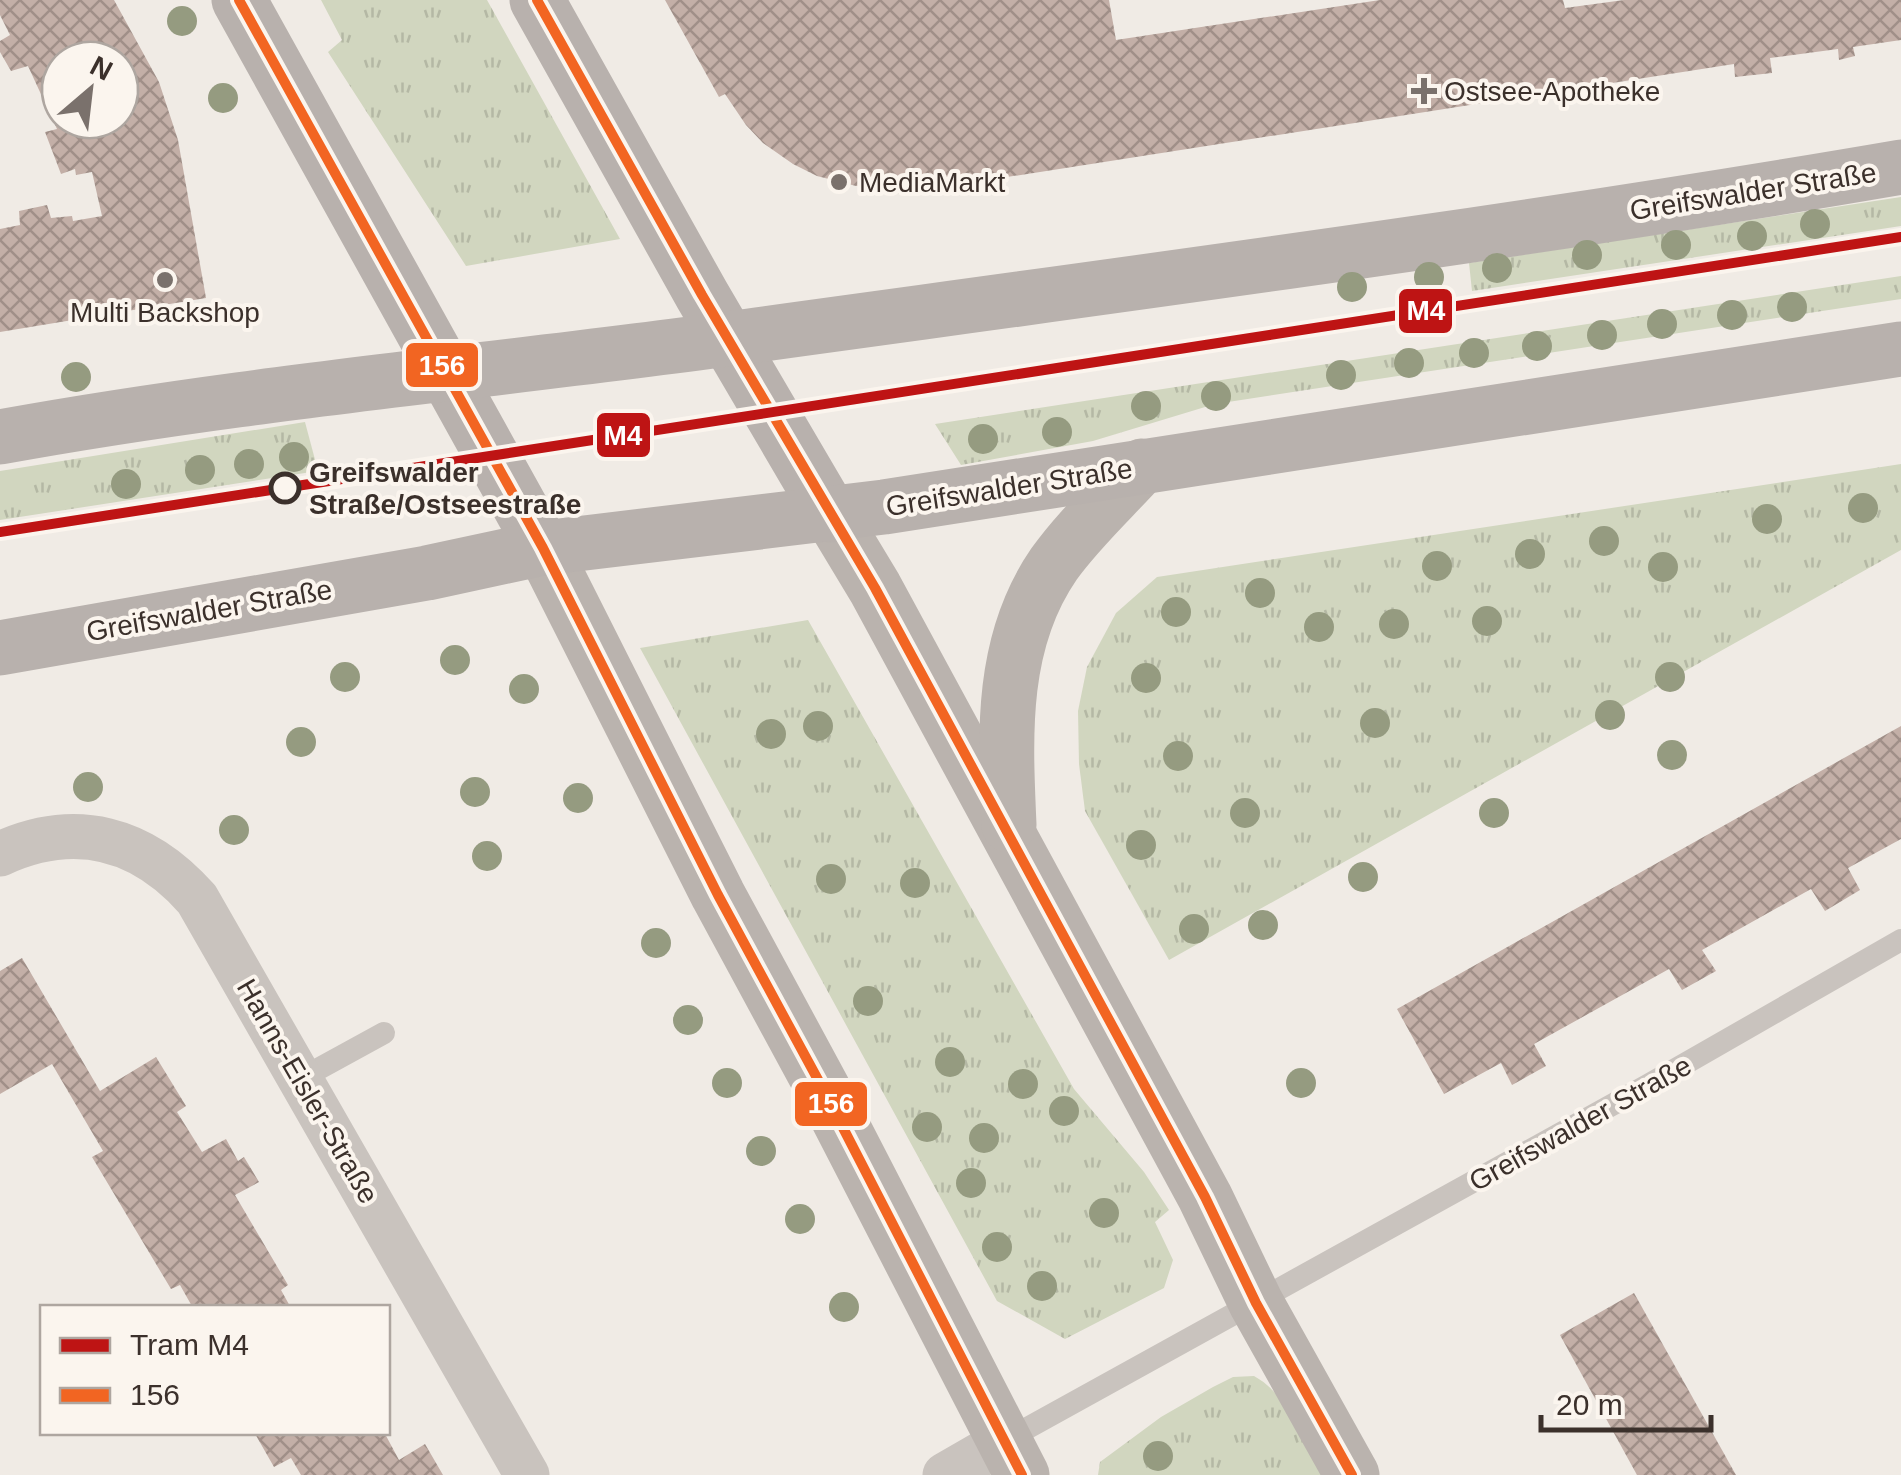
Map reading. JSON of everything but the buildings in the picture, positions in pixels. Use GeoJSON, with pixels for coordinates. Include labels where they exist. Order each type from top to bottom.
{"type":"FeatureCollection","features":[{"type":"Feature","properties":{"kind":"main road"},"geometry":{"type":"LineString","coordinates":[[239,0],[544,548],[718,895],[1013,1458]]}},
{"type":"Feature","properties":{"kind":"main road"},"geometry":{"type":"LineString","coordinates":[[537,0],[727,339],[875,588],[1205,1197],[1256,1303],[1352,1475]]}},
{"type":"Feature","properties":{"kind":"main road","name":"Greifswalder Straße"},"geometry":{"type":"LineString","coordinates":[[0,437],[315,388],[727,339],[1686,203],[1901,167]]}},
{"type":"Feature","properties":{"kind":"main road","name":"Greifswalder Straße"},"geometry":{"type":"LineString","coordinates":[[0,648],[544,548],[831,514],[1901,349]]}},
{"type":"Feature","properties":{"kind":"main road"},"geometry":{"type":"LineString","coordinates":[[1009,838],[1006,740],[1014,649],[1054,564],[1142,466]]}},
{"type":"Feature","properties":{"kind":"street","name":"Hanns-Eisler-Straße"},"geometry":{"type":"LineString","coordinates":[[0,854],[25,842],[53,836],[119,842],[166,868],[197,899],[527,1475]]}},
{"type":"Feature","properties":{"kind":"street"},"geometry":{"type":"LineString","coordinates":[[946,1475],[1013,1458]]}},
{"type":"Feature","properties":{"kind":"lane","name":"Greifswalder Straße"},"geometry":{"type":"LineString","coordinates":[[1013,1458],[1256,1303],[1648,1086],[1901,940]]}},
{"type":"Feature","properties":{"kind":"lane"},"geometry":{"type":"LineString","coordinates":[[300,1079],[384,1033]]}},
{"type":"Feature","properties":{"kind":"green space"},"geometry":{"type":"Polygon","coordinates":[[[321,0],[487,0],[620,239],[466,266],[328,52],[342,40],[321,0]]]}},
{"type":"Feature","properties":{"kind":"green space"},"geometry":{"type":"Polygon","coordinates":[[[1901,197],[1901,226],[1472,291],[1469,263],[1901,197]]]}},
{"type":"Feature","properties":{"kind":"green space"},"geometry":{"type":"Polygon","coordinates":[[[1901,276],[1901,299],[1215,404],[1093,441],[961,465],[935,424],[1901,276]]]}},
{"type":"Feature","properties":{"kind":"green space"},"geometry":{"type":"Polygon","coordinates":[[[305,422],[318,471],[0,520],[0,471],[305,422]]]}},
{"type":"Feature","properties":{"kind":"green space"},"geometry":{"type":"Polygon","coordinates":[[[1901,464],[1901,550],[1169,960],[1085,811],[1078,711],[1087,667],[1116,613],[1157,577],[1901,464]]]}},
{"type":"Feature","properties":{"kind":"green space"},"geometry":{"type":"Polygon","coordinates":[[[808,620],[1074,1089],[1144,1172],[1169,1210],[1155,1222],[1173,1260],[1164,1288],[1065,1339],[997,1301],[640,648],[808,620]]]}},
{"type":"Feature","properties":{"kind":"green space"},"geometry":{"type":"Polygon","coordinates":[[[1254,1376],[1286,1407],[1323,1475],[1098,1475],[1100,1462],[1161,1417],[1233,1377],[1254,1376]]]}},
{"type":"Feature","properties":{"kind":"tram line","name":"M4"},"geometry":{"type":"LineString","coordinates":[[0,532],[1901,237]]}},
{"type":"Feature","properties":{"kind":"transit line","name":"156"},"geometry":{"type":"LineString","coordinates":[[239,0],[543,548],[718,895],[1022,1475]]}},
{"type":"Feature","properties":{"kind":"transit line","name":"156"},"geometry":{"type":"LineString","coordinates":[[537,0],[702,295],[875,588],[1205,1197],[1256,1303],[1352,1475]]}},
{"type":"Feature","properties":{"kind":"place","name":"Ostsee-Apotheke"},"geometry":{"type":"Point","coordinates":[1424,91]}},
{"type":"Feature","properties":{"kind":"place","name":"MediaMarkt"},"geometry":{"type":"Point","coordinates":[839,182]}},
{"type":"Feature","properties":{"kind":"place","name":"Multi Backshop"},"geometry":{"type":"Point","coordinates":[165,280]}},
{"type":"Feature","properties":{"kind":"place","name":"Greifswalder Straße/Ostseestraße"},"geometry":{"type":"Point","coordinates":[285,488]}}]}
